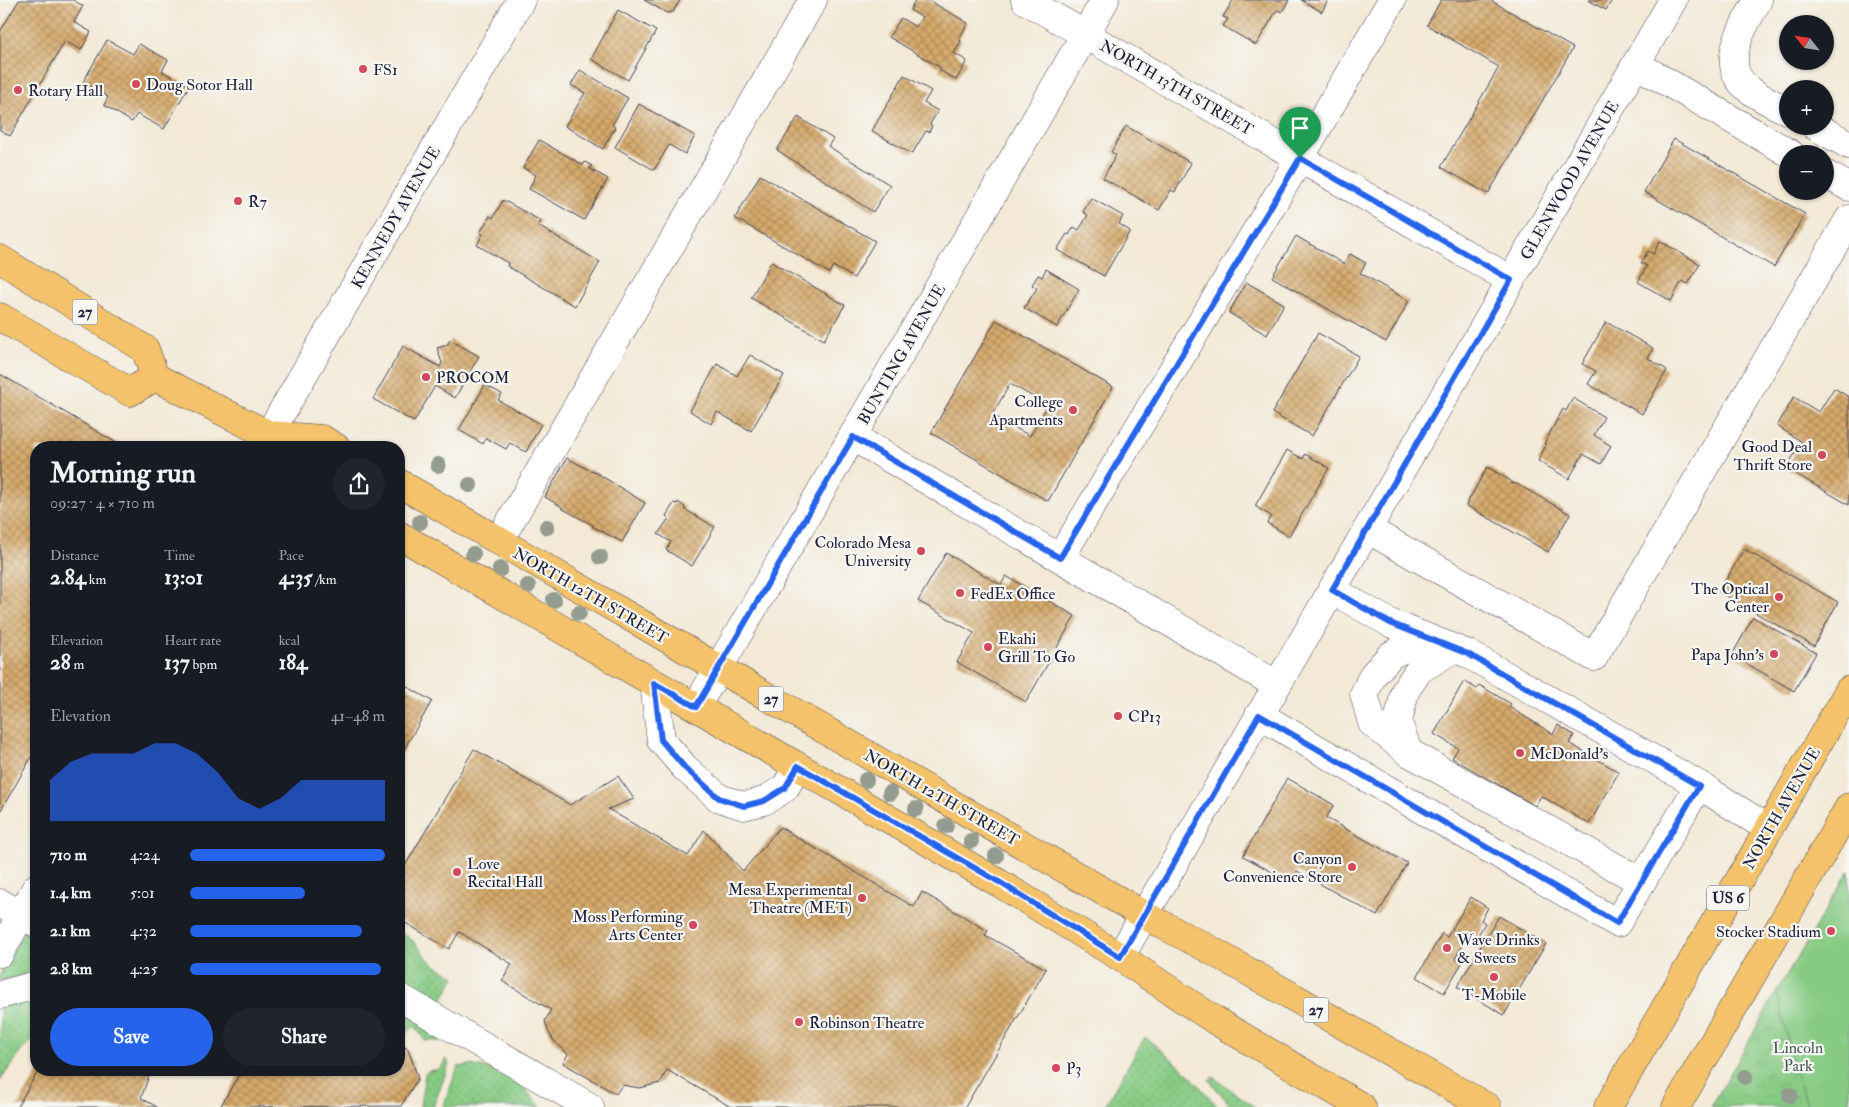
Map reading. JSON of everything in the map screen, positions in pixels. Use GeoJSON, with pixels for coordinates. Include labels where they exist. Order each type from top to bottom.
{"type":"FeatureCollection","features":[{"type":"Feature","properties":{"kind":"main road","name":"27"},"geometry":{"type":"LineString","coordinates":[[0,259],[145,348],[155,376]]}},
{"type":"Feature","properties":{"kind":"main road"},"geometry":{"type":"LineString","coordinates":[[0,316],[130,392],[155,376],[266,441]]}},
{"type":"Feature","properties":{"kind":"main road"},"geometry":{"type":"LineString","coordinates":[[296,441],[322,439],[325,441]]}},
{"type":"Feature","properties":{"kind":"main road","name":"NORTH 12TH STREET"},"geometry":{"type":"LineString","coordinates":[[405,487],[1144,915],[1207,948],[1487,1107]]}},
{"type":"Feature","properties":{"kind":"main road"},"geometry":{"type":"LineString","coordinates":[[405,538],[999,882],[1120,957],[1216,1022],[1362,1107]]}},
{"type":"Feature","properties":{"kind":"main road","name":"NORTH AVENUE"},"geometry":{"type":"LineString","coordinates":[[1608,1107],[1849,690]]}},
{"type":"Feature","properties":{"kind":"main road"},"geometry":{"type":"LineString","coordinates":[[1676,1107],[1849,808]]}},
{"type":"Feature","properties":{"kind":"street","name":"KENNEDY AVENUE"},"geometry":{"type":"LineString","coordinates":[[270,441],[520,0]]}},
{"type":"Feature","properties":{"kind":"street"},"geometry":{"type":"LineString","coordinates":[[498,541],[813,0]]}},
{"type":"Feature","properties":{"kind":"street","name":"NORTH 13TH STREET"},"geometry":{"type":"LineString","coordinates":[[1026,0],[1511,280]]}},
{"type":"Feature","properties":{"kind":"street","name":"BUNTING AVENUE"},"geometry":{"type":"LineString","coordinates":[[696,707],[1105,0]]}},
{"type":"Feature","properties":{"kind":"street"},"geometry":{"type":"LineString","coordinates":[[1060,558],[1300,158],[1392,0]]}},
{"type":"Feature","properties":{"kind":"street","name":"GLENWOOD AVENUE"},"geometry":{"type":"LineString","coordinates":[[1120,957],[1673,0]]}},
{"type":"Feature","properties":{"kind":"street"},"geometry":{"type":"LineString","coordinates":[[1758,0],[1737,38],[1733,58],[1738,78],[1748,90],[1779,106]]}},
{"type":"Feature","properties":{"kind":"street"},"geometry":{"type":"LineString","coordinates":[[1636,64],[1779,147]]}},
{"type":"Feature","properties":{"kind":"street"},"geometry":{"type":"LineString","coordinates":[[1831,135],[1849,145]]}},
{"type":"Feature","properties":{"kind":"street"},"geometry":{"type":"LineString","coordinates":[[1834,179],[1849,187]]}},
{"type":"Feature","properties":{"kind":"street"},"geometry":{"type":"LineString","coordinates":[[1367,529],[1594,657],[1849,219]]}},
{"type":"Feature","properties":{"kind":"street"},"geometry":{"type":"LineString","coordinates":[[853,437],[1277,685]]}},
{"type":"Feature","properties":{"kind":"street"},"geometry":{"type":"LineString","coordinates":[[1332,590],[1390,623],[1468,654],[1699,786],[1768,829]]}},
{"type":"Feature","properties":{"kind":"street"},"geometry":{"type":"LineString","coordinates":[[1426,638],[1391,655],[1374,674],[1364,694],[1372,723],[1408,752],[1642,882]]}},
{"type":"Feature","properties":{"kind":"street"},"geometry":{"type":"LineString","coordinates":[[1408,752],[1398,722],[1405,691],[1419,670],[1453,648]]}},
{"type":"Feature","properties":{"kind":"street"},"geometry":{"type":"LineString","coordinates":[[654,683],[661,740],[685,768],[719,798],[744,806],[764,801],[785,788],[798,766]]}},
{"type":"Feature","properties":{"kind":"street"},"geometry":{"type":"LineString","coordinates":[[1259,715],[1617,923],[1699,786]]}},
{"type":"Feature","properties":{"kind":"street"},"geometry":{"type":"LineString","coordinates":[[0,953],[19,914],[30,897]]}},
{"type":"Feature","properties":{"kind":"street"},"geometry":{"type":"LineString","coordinates":[[0,995],[30,987]]}},
{"type":"Feature","properties":{"kind":"street"},"geometry":{"type":"LineString","coordinates":[[405,1001],[590,1107]]}},
{"type":"Feature","properties":{"kind":"green space","name":"Stocker Stadium"},"geometry":{"type":"Polygon","coordinates":[[[1849,871],[1849,1107],[1711,1107],[1777,991],[1849,871]]]}},
{"type":"Feature","properties":{"kind":"green space","name":"Stocker Stadium"},"geometry":{"type":"Polygon","coordinates":[[[1849,871],[1849,1107],[1808,1107],[1794,1068],[1777,991],[1849,871]]]}},
{"type":"Feature","properties":{"kind":"green space"},"geometry":{"type":"Polygon","coordinates":[[[25,930],[30,933],[30,974],[0,981],[0,974],[25,930]]]}},
{"type":"Feature","properties":{"kind":"green space"},"geometry":{"type":"Polygon","coordinates":[[[405,935],[414,942],[433,964],[455,977],[438,1007],[405,988],[405,935]]]}},
{"type":"Feature","properties":{"kind":"green space"},"geometry":{"type":"Polygon","coordinates":[[[30,996],[30,1043],[22,1050],[0,1081],[0,1003],[30,996]]]}},
{"type":"Feature","properties":{"kind":"green space"},"geometry":{"type":"Polygon","coordinates":[[[405,1011],[445,1034],[438,1042],[432,1040],[425,1041],[415,1026],[408,1032],[405,1031],[405,1011]]]}},
{"type":"Feature","properties":{"kind":"green space"},"geometry":{"type":"Polygon","coordinates":[[[1145,1037],[1187,1072],[1218,1107],[1104,1107],[1145,1037]]]}},
{"type":"Feature","properties":{"kind":"green space"},"geometry":{"type":"Polygon","coordinates":[[[447,1059],[449,1065],[433,1107],[420,1107],[425,1074],[428,1071],[439,1069],[447,1059]]]}},
{"type":"Feature","properties":{"kind":"green space"},"geometry":{"type":"Polygon","coordinates":[[[470,1065],[503,1072],[524,1088],[541,1107],[443,1107],[458,1067],[470,1065]]]}},
{"type":"Feature","properties":{"kind":"green space"},"geometry":{"type":"Polygon","coordinates":[[[1213,1077],[1255,1107],[1232,1107],[1209,1080],[1213,1077]]]}},
{"type":"Feature","properties":{"kind":"building","name":"Rotary Hall"},"geometry":{"type":"Polygon","coordinates":[[[19,0],[73,0],[83,6],[74,22],[91,32],[81,50],[65,41],[10,136],[0,130],[0,32],[19,0]]]}},
{"type":"Feature","properties":{"kind":"building"},"geometry":{"type":"Polygon","coordinates":[[[644,0],[680,0],[673,12],[667,13],[644,0]]]}},
{"type":"Feature","properties":{"kind":"building"},"geometry":{"type":"Polygon","coordinates":[[[915,0],[928,0],[968,23],[954,53],[967,61],[956,80],[939,70],[941,68],[889,37],[901,18],[916,27],[922,17],[910,10],[915,0]]]}},
{"type":"Feature","properties":{"kind":"building"},"geometry":{"type":"Polygon","coordinates":[[[1233,0],[1289,0],[1282,12],[1277,10],[1256,45],[1223,26],[1228,19],[1223,17],[1233,0]]]}},
{"type":"Feature","properties":{"kind":"building"},"geometry":{"type":"Polygon","coordinates":[[[1301,0],[1328,0],[1322,12],[1301,0]]]}},
{"type":"Feature","properties":{"kind":"building"},"geometry":{"type":"Polygon","coordinates":[[[1441,0],[1490,0],[1573,48],[1488,194],[1441,167],[1499,67],[1427,25],[1441,0]]]}},
{"type":"Feature","properties":{"kind":"building"},"geometry":{"type":"Polygon","coordinates":[[[1588,0],[1612,0],[1606,10],[1588,0]]]}},
{"type":"Feature","properties":{"kind":"building"},"geometry":{"type":"Polygon","coordinates":[[[618,10],[656,31],[628,80],[591,59],[618,10]]]}},
{"type":"Feature","properties":{"kind":"building","name":"Doug Sotor Hall"},"geometry":{"type":"Polygon","coordinates":[[[107,40],[133,54],[139,44],[168,60],[162,71],[189,86],[164,129],[137,114],[132,122],[104,105],[108,97],[83,82],[107,40]]]}},
{"type":"Feature","properties":{"kind":"building"},"geometry":{"type":"Polygon","coordinates":[[[580,70],[628,98],[612,125],[615,127],[603,149],[565,126],[585,93],[571,85],[580,70]]]}},
{"type":"Feature","properties":{"kind":"building"},"geometry":{"type":"Polygon","coordinates":[[[904,75],[931,91],[924,103],[938,111],[930,124],[932,126],[929,132],[926,131],[912,154],[872,131],[904,75]]]}},
{"type":"Feature","properties":{"kind":"building"},"geometry":{"type":"Polygon","coordinates":[[[639,104],[695,136],[685,154],[669,145],[654,170],[615,147],[639,104]]]}},
{"type":"Feature","properties":{"kind":"building"},"geometry":{"type":"Polygon","coordinates":[[[798,117],[833,139],[828,146],[890,185],[873,212],[777,150],[798,117]]]}},
{"type":"Feature","properties":{"kind":"building"},"geometry":{"type":"Polygon","coordinates":[[[1126,126],[1191,163],[1175,192],[1171,190],[1159,210],[1103,178],[1116,155],[1111,152],[1126,126]]]}},
{"type":"Feature","properties":{"kind":"building"},"geometry":{"type":"Polygon","coordinates":[[[1674,139],[1805,214],[1774,267],[1644,192],[1674,139]]]}},
{"type":"Feature","properties":{"kind":"building"},"geometry":{"type":"Polygon","coordinates":[[[539,140],[583,165],[585,162],[592,166],[590,169],[608,179],[584,220],[529,189],[536,175],[523,168],[539,140]]]}},
{"type":"Feature","properties":{"kind":"building"},"geometry":{"type":"Polygon","coordinates":[[[760,175],[875,241],[854,278],[833,266],[829,273],[735,218],[760,175]]]}},
{"type":"Feature","properties":{"kind":"building"},"geometry":{"type":"Polygon","coordinates":[[[1091,198],[1123,216],[1119,224],[1130,231],[1104,276],[1057,250],[1074,227],[1079,230],[1088,215],[1083,212],[1091,198]]]}},
{"type":"Feature","properties":{"kind":"building"},"geometry":{"type":"Polygon","coordinates":[[[503,200],[541,221],[538,226],[600,262],[575,306],[507,266],[508,263],[477,245],[483,234],[480,233],[490,216],[493,218],[503,200]]]}},
{"type":"Feature","properties":{"kind":"building"},"geometry":{"type":"Polygon","coordinates":[[[1296,236],[1344,264],[1350,254],[1366,263],[1360,273],[1409,301],[1386,342],[1272,277],[1296,236]]]}},
{"type":"Feature","properties":{"kind":"building"},"geometry":{"type":"Polygon","coordinates":[[[1660,241],[1700,264],[1688,284],[1682,281],[1671,301],[1638,282],[1647,266],[1641,263],[1648,251],[1653,254],[1660,241]]]}},
{"type":"Feature","properties":{"kind":"building"},"geometry":{"type":"Polygon","coordinates":[[[771,262],[845,305],[824,340],[751,298],[771,262]]]}},
{"type":"Feature","properties":{"kind":"building"},"geometry":{"type":"Polygon","coordinates":[[[1046,269],[1079,289],[1057,327],[1024,308],[1037,288],[1032,285],[1038,275],[1042,277],[1046,269]]]}},
{"type":"Feature","properties":{"kind":"building"},"geometry":{"type":"Polygon","coordinates":[[[1246,282],[1284,304],[1267,335],[1229,313],[1246,282]]]}},
{"type":"Feature","properties":{"kind":"building","name":"College Apartments"},"geometry":{"type":"Polygon","coordinates":[[[996,320],[1113,387],[1048,501],[931,433],[996,320]],[[1010,384],[992,415],[1030,436],[1048,405],[1010,384]]]}},
{"type":"Feature","properties":{"kind":"building"},"geometry":{"type":"Polygon","coordinates":[[[1606,322],[1653,348],[1648,358],[1667,370],[1642,414],[1588,384],[1596,371],[1582,364],[1606,322]]]}},
{"type":"Feature","properties":{"kind":"building"},"geometry":{"type":"Polygon","coordinates":[[[1318,333],[1359,356],[1312,436],[1272,413],[1318,333]]]}},
{"type":"Feature","properties":{"kind":"building","name":"PROCOM"},"geometry":{"type":"Polygon","coordinates":[[[450,340],[479,356],[455,398],[435,386],[414,422],[373,399],[403,346],[440,367],[442,363],[437,348],[447,345],[450,340]]]}},
{"type":"Feature","properties":{"kind":"building"},"geometry":{"type":"Polygon","coordinates":[[[750,355],[784,375],[751,431],[717,412],[711,424],[690,411],[717,364],[737,376],[750,355]]]}},
{"type":"Feature","properties":{"kind":"building"},"geometry":{"type":"Polygon","coordinates":[[[0,374],[113,441],[30,441],[30,760],[0,812],[0,374]]]}},
{"type":"Feature","properties":{"kind":"building"},"geometry":{"type":"Polygon","coordinates":[[[485,385],[502,394],[498,400],[541,424],[526,452],[510,443],[506,449],[486,438],[483,444],[459,430],[485,385]]]}},
{"type":"Feature","properties":{"kind":"building","name":"Good Deal Thrift Store"},"geometry":{"type":"Polygon","coordinates":[[[1834,388],[1849,397],[1849,505],[1786,468],[1802,442],[1777,426],[1794,397],[1819,412],[1834,388]]]}},
{"type":"Feature","properties":{"kind":"building"},"geometry":{"type":"Polygon","coordinates":[[[1573,398],[1604,417],[1594,435],[1611,446],[1601,464],[1583,454],[1569,479],[1538,461],[1546,445],[1544,444],[1563,409],[1566,411],[1573,398]]]}},
{"type":"Feature","properties":{"kind":"building"},"geometry":{"type":"Polygon","coordinates":[[[1287,450],[1303,459],[1305,454],[1329,468],[1289,536],[1267,523],[1271,516],[1255,506],[1287,450]]]}},
{"type":"Feature","properties":{"kind":"building"},"geometry":{"type":"Polygon","coordinates":[[[567,458],[592,470],[645,503],[622,542],[545,497],[567,458]]]}},
{"type":"Feature","properties":{"kind":"building"},"geometry":{"type":"Polygon","coordinates":[[[1487,467],[1511,481],[1510,483],[1517,484],[1570,514],[1548,552],[1466,505],[1487,467]]]}},
{"type":"Feature","properties":{"kind":"building"},"geometry":{"type":"Polygon","coordinates":[[[678,502],[685,507],[684,509],[715,527],[692,566],[666,550],[671,542],[658,534],[669,518],[666,516],[674,503],[677,504],[678,502]]]}},
{"type":"Feature","properties":{"kind":"building","name":"The Optical Center"},"geometry":{"type":"Polygon","coordinates":[[[1744,549],[1838,602],[1814,646],[1719,592],[1744,549]]]}},
{"type":"Feature","properties":{"kind":"building"},"geometry":{"type":"Polygon","coordinates":[[[946,553],[1001,585],[1006,576],[1075,616],[1026,702],[957,662],[974,633],[918,601],[946,553]]]}},
{"type":"Feature","properties":{"kind":"building","name":"Papa John's"},"geometry":{"type":"Polygon","coordinates":[[[1753,617],[1816,653],[1794,691],[1732,655],[1753,617]]]}},
{"type":"Feature","properties":{"kind":"building","name":"McDonald's"},"geometry":{"type":"Polygon","coordinates":[[[1464,681],[1477,689],[1479,685],[1511,704],[1509,707],[1553,734],[1558,725],[1574,735],[1569,743],[1619,772],[1589,824],[1541,796],[1535,806],[1452,758],[1458,748],[1434,734],[1464,681]]]}},
{"type":"Feature","properties":{"kind":"building"},"geometry":{"type":"Polygon","coordinates":[[[405,685],[432,701],[405,748],[405,685]]]}},
{"type":"Feature","properties":{"kind":"building","name":"Moss Performing Arts Center"},"geometry":{"type":"Polygon","coordinates":[[[474,749],[570,805],[618,776],[634,799],[608,809],[688,856],[704,830],[743,871],[780,827],[914,907],[922,892],[988,931],[985,935],[1046,969],[965,1107],[731,1107],[667,1070],[660,1083],[640,1088],[622,1085],[616,1094],[563,1063],[568,1054],[554,1041],[545,1021],[551,1010],[502,981],[512,964],[459,932],[449,949],[405,923],[405,866],[474,749]]]}},
{"type":"Feature","properties":{"kind":"building"},"geometry":{"type":"Polygon","coordinates":[[[1287,778],[1334,805],[1326,818],[1407,863],[1377,916],[1297,871],[1290,882],[1243,856],[1287,778]]]}},
{"type":"Feature","properties":{"kind":"building","name":"Wave Drinks & Sweets"},"geometry":{"type":"Polygon","coordinates":[[[1471,897],[1488,908],[1481,920],[1485,923],[1477,937],[1470,933],[1455,959],[1462,963],[1444,993],[1417,977],[1442,933],[1447,937],[1471,897]]]}},
{"type":"Feature","properties":{"kind":"building"},"geometry":{"type":"Polygon","coordinates":[[[1499,916],[1546,944],[1504,1015],[1457,987],[1499,916]]]}},
{"type":"Feature","properties":{"kind":"building"},"geometry":{"type":"Polygon","coordinates":[[[405,1047],[408,1049],[418,1078],[401,1106],[220,1107],[238,1076],[405,1076],[405,1047]]]}},
{"type":"Feature","properties":{"kind":"building"},"geometry":{"type":"Polygon","coordinates":[[[35,1076],[149,1076],[141,1098],[157,1107],[17,1107],[35,1076]]]}},
{"type":"Feature","properties":{"kind":"place","name":"FS1"},"geometry":{"type":"Point","coordinates":[363,69]}},
{"type":"Feature","properties":{"kind":"place","name":"Doug Sotor Hall"},"geometry":{"type":"Point","coordinates":[136,84]}},
{"type":"Feature","properties":{"kind":"place","name":"Rotary Hall"},"geometry":{"type":"Point","coordinates":[18,90]}},
{"type":"Feature","properties":{"kind":"place","name":"R7"},"geometry":{"type":"Point","coordinates":[238,201]}},
{"type":"Feature","properties":{"kind":"place","name":"PROCOM"},"geometry":{"type":"Point","coordinates":[426,377]}},
{"type":"Feature","properties":{"kind":"place","name":"College Apartments"},"geometry":{"type":"Point","coordinates":[1073,410]}},
{"type":"Feature","properties":{"kind":"place","name":"Good Deal Thrift Store"},"geometry":{"type":"Point","coordinates":[1822,455]}},
{"type":"Feature","properties":{"kind":"place","name":"Colorado Mesa University"},"geometry":{"type":"Point","coordinates":[921,551]}},
{"type":"Feature","properties":{"kind":"place","name":"FedEx Office"},"geometry":{"type":"Point","coordinates":[960,593]}},
{"type":"Feature","properties":{"kind":"place","name":"The Optical Center"},"geometry":{"type":"Point","coordinates":[1779,597]}},
{"type":"Feature","properties":{"kind":"place","name":"Ekahi Grill To Go"},"geometry":{"type":"Point","coordinates":[988,647]}},
{"type":"Feature","properties":{"kind":"place","name":"Papa John's"},"geometry":{"type":"Point","coordinates":[1774,654]}},
{"type":"Feature","properties":{"kind":"place","name":"CP13"},"geometry":{"type":"Point","coordinates":[1118,716]}},
{"type":"Feature","properties":{"kind":"place","name":"McDonald's"},"geometry":{"type":"Point","coordinates":[1520,753]}},
{"type":"Feature","properties":{"kind":"place","name":"Canyon Convenience Store"},"geometry":{"type":"Point","coordinates":[1352,867]}},
{"type":"Feature","properties":{"kind":"place","name":"Love Recital Hall"},"geometry":{"type":"Point","coordinates":[457,872]}},
{"type":"Feature","properties":{"kind":"place","name":"Mesa Experimental Theatre (MET)"},"geometry":{"type":"Point","coordinates":[862,898]}},
{"type":"Feature","properties":{"kind":"place","name":"Moss Performing Arts Center"},"geometry":{"type":"Point","coordinates":[693,925]}},
{"type":"Feature","properties":{"kind":"place","name":"Stocker Stadium"},"geometry":{"type":"Point","coordinates":[1831,931]}},
{"type":"Feature","properties":{"kind":"place","name":"Wave Drinks & Sweets"},"geometry":{"type":"Point","coordinates":[1447,948]}},
{"type":"Feature","properties":{"kind":"place","name":"T-Mobile"},"geometry":{"type":"Point","coordinates":[1494,977]}},
{"type":"Feature","properties":{"kind":"place","name":"Robinson Theatre"},"geometry":{"type":"Point","coordinates":[799,1022]}},
{"type":"Feature","properties":{"kind":"place","name":"P3"},"geometry":{"type":"Point","coordinates":[1056,1068]}},
{"type":"Feature","properties":{"kind":"route"},"geometry":{"type":"LineString","coordinates":[[1300,158],[1511,280],[1332,590],[1390,623],[1468,654],[1699,786],[1617,923],[1259,715],[1120,957],[999,882],[798,766],[785,788],[764,801],[744,806],[719,798],[685,768],[661,740],[654,683],[696,707],[853,437],[1060,558],[1300,158]]}},
{"type":"Feature","properties":{"kind":"park label","name":"Lincoln Park"},"geometry":{"type":"Point","coordinates":[1798,1056]}}]}
